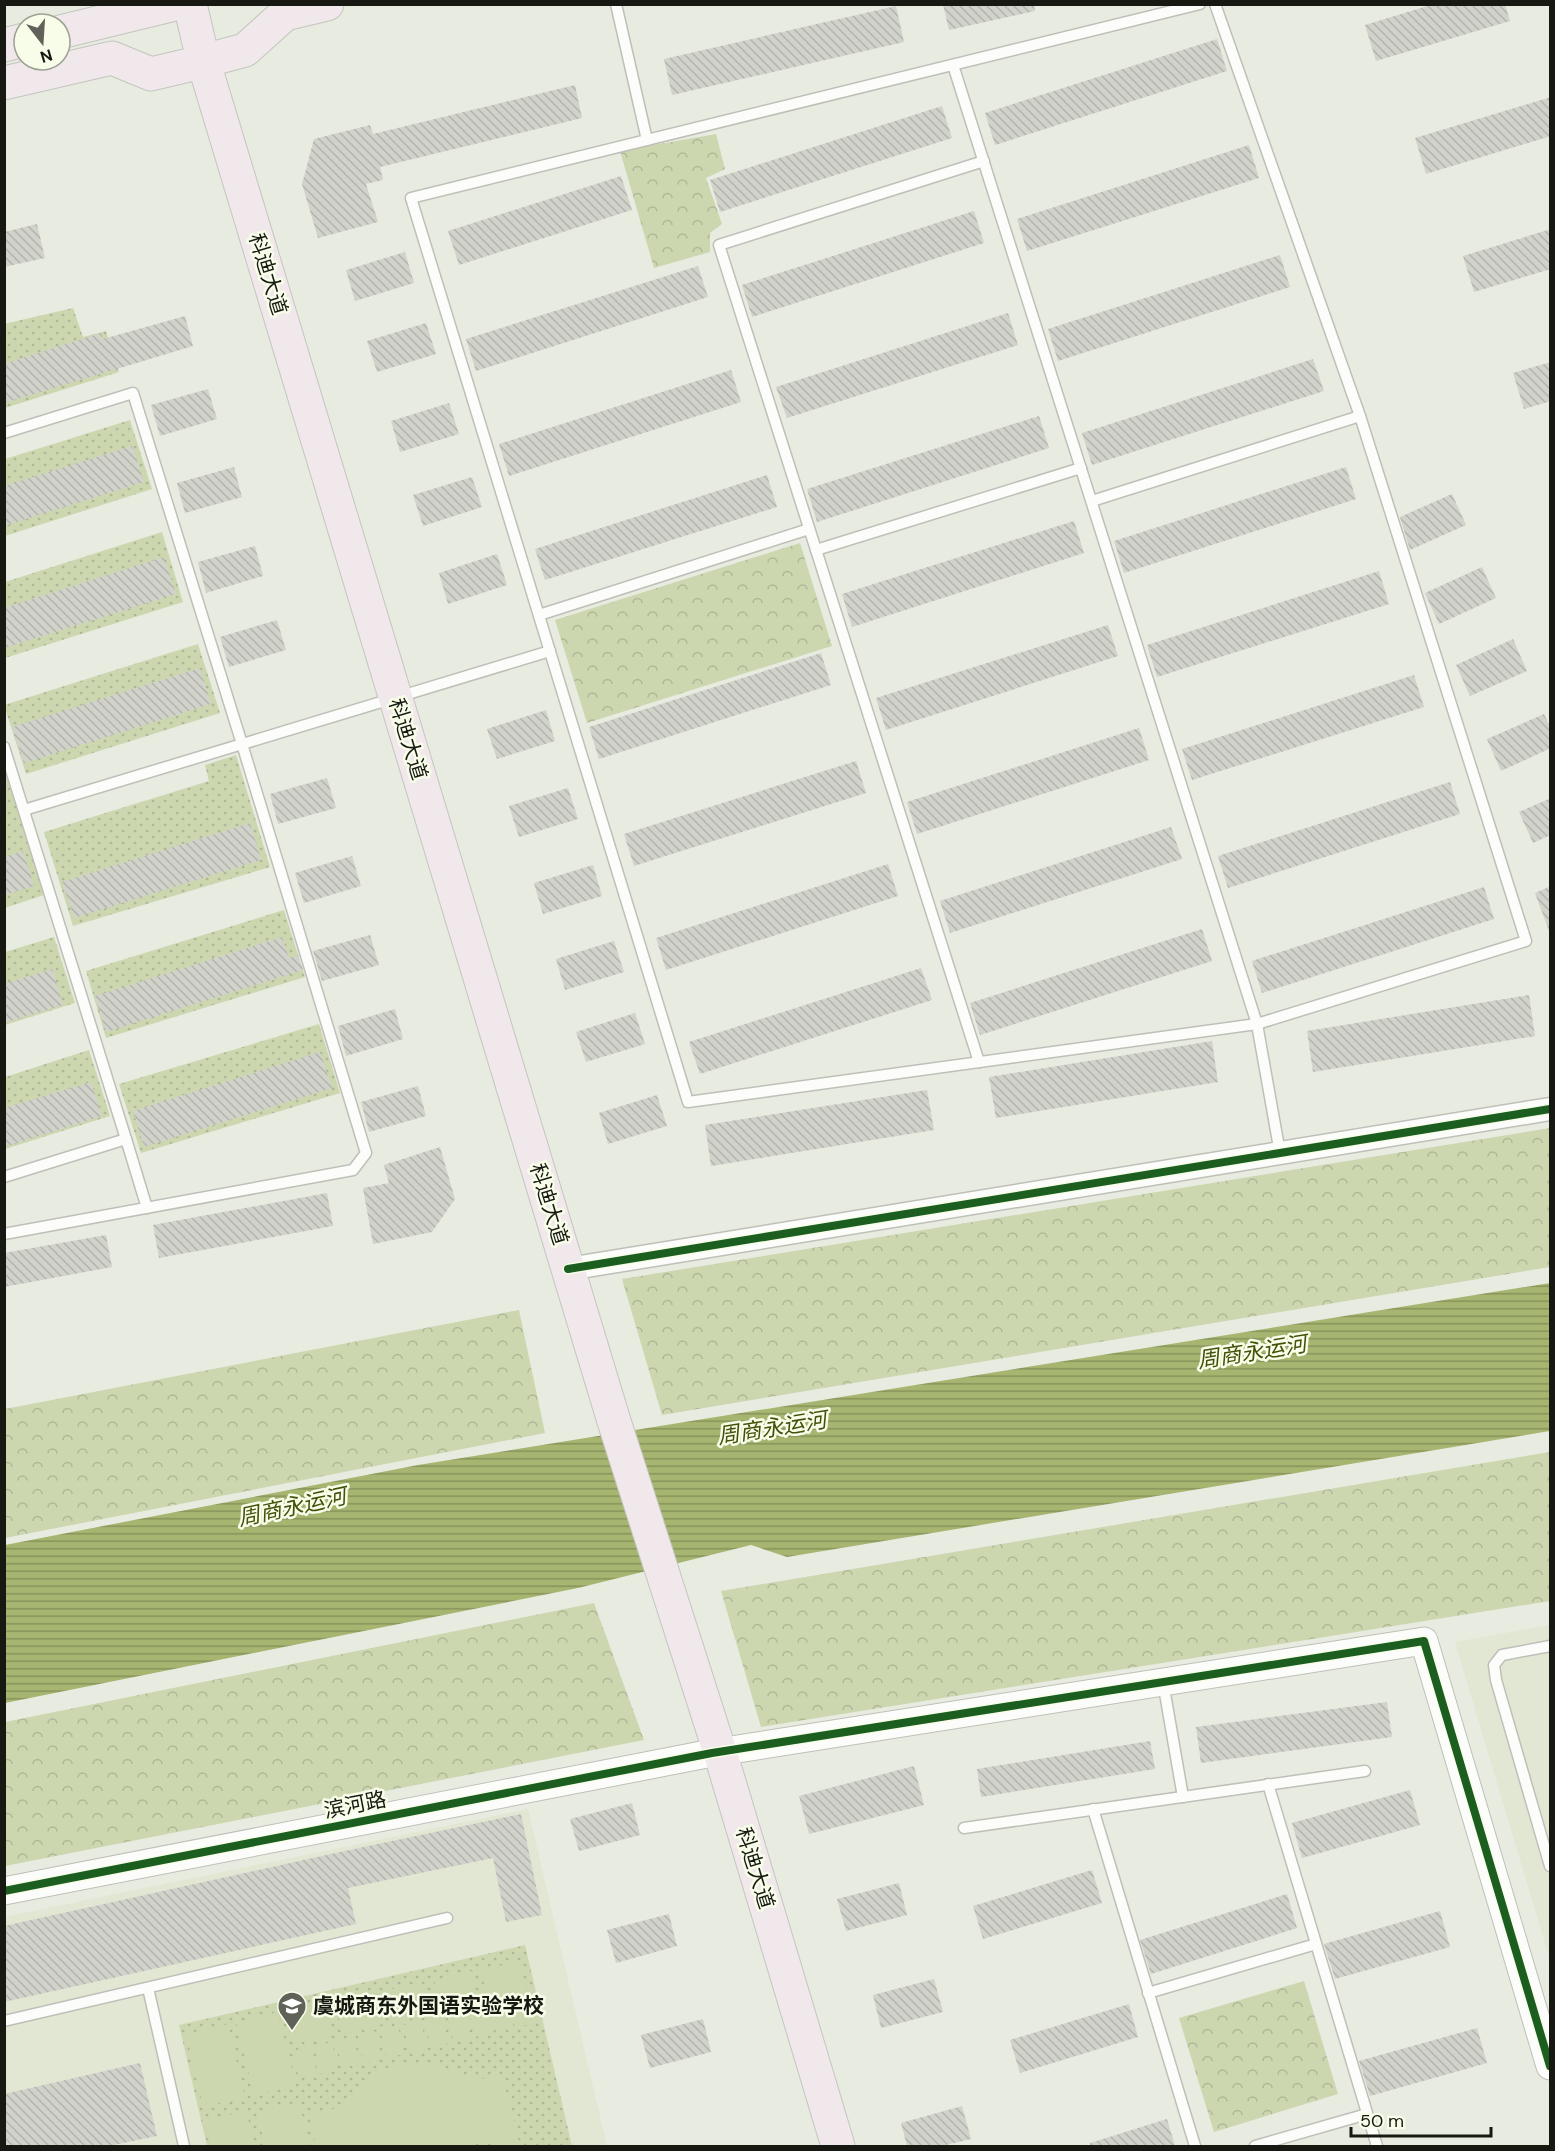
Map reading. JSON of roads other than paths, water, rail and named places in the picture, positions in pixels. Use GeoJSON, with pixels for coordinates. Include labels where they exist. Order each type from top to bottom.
{"type":"FeatureCollection","features":[{"type":"Feature","properties":{"kind":"main road"},"geometry":{"type":"LineString","coordinates":[[190,4],[196,62]]}},
{"type":"Feature","properties":{"kind":"main road"},"geometry":{"type":"LineString","coordinates":[[4,83],[112,58],[151,74],[245,50],[285,14],[327,4]]}},
{"type":"Feature","properties":{"kind":"main road"},"geometry":{"type":"LineString","coordinates":[[72,29],[175,5],[196,62]]}},
{"type":"Feature","properties":{"kind":"main road","name":"科迪大道"},"geometry":{"type":"LineString","coordinates":[[196,62],[659,1592],[838,2146]]}},
{"type":"Feature","properties":{"kind":"main road","name":"科迪大道"},"geometry":{"type":"LineString","coordinates":[[389,700],[568,1269],[607,1420]]}},
{"type":"Feature","properties":{"kind":"main road","name":"科迪大道"},"geometry":{"type":"LineString","coordinates":[[711,1753],[817,2146]]}},
{"type":"Feature","properties":{"kind":"street"},"geometry":{"type":"LineString","coordinates":[[568,1269],[1551,1109]]}},
{"type":"Feature","properties":{"kind":"street","name":"滨河路"},"geometry":{"type":"LineString","coordinates":[[4,1892],[711,1753],[1424,1641],[1551,2066]]}},
{"type":"Feature","properties":{"kind":"lane"},"geometry":{"type":"LineString","coordinates":[[616,4],[647,140]]}},
{"type":"Feature","properties":{"kind":"lane"},"geometry":{"type":"LineString","coordinates":[[1200,4],[411,198],[688,1102],[1257,1024],[1526,941],[1360,416],[1215,4]]}},
{"type":"Feature","properties":{"kind":"lane"},"geometry":{"type":"LineString","coordinates":[[953,65],[1257,1024],[1280,1153]]}},
{"type":"Feature","properties":{"kind":"lane"},"geometry":{"type":"LineString","coordinates":[[979,1062],[719,245],[984,161]]}},
{"type":"Feature","properties":{"kind":"lane"},"geometry":{"type":"LineString","coordinates":[[4,433],[133,393],[243,744],[366,1153],[353,1170],[4,1234]]}},
{"type":"Feature","properties":{"kind":"lane"},"geometry":{"type":"LineString","coordinates":[[1092,501],[1360,416]]}},
{"type":"Feature","properties":{"kind":"lane"},"geometry":{"type":"LineString","coordinates":[[816,550],[1081,468]]}},
{"type":"Feature","properties":{"kind":"lane"},"geometry":{"type":"LineString","coordinates":[[539,615],[809,530]]}},
{"type":"Feature","properties":{"kind":"lane"},"geometry":{"type":"LineString","coordinates":[[24,810],[550,651]]}},
{"type":"Feature","properties":{"kind":"lane"},"geometry":{"type":"LineString","coordinates":[[4,747],[147,1208]]}},
{"type":"Feature","properties":{"kind":"lane"},"geometry":{"type":"LineString","coordinates":[[4,1177],[126,1139]]}},
{"type":"Feature","properties":{"kind":"lane"},"geometry":{"type":"LineString","coordinates":[[1551,1646],[1502,1655],[1494,1665],[1496,1680],[1551,1866]]}},
{"type":"Feature","properties":{"kind":"lane"},"geometry":{"type":"LineString","coordinates":[[1163,1682],[1184,1797]]}},
{"type":"Feature","properties":{"kind":"lane"},"geometry":{"type":"LineString","coordinates":[[964,1828],[1365,1771]]}},
{"type":"Feature","properties":{"kind":"lane"},"geometry":{"type":"LineString","coordinates":[[1268,1784],[1377,2146]]}},
{"type":"Feature","properties":{"kind":"lane"},"geometry":{"type":"LineString","coordinates":[[1093,1809],[1195,2146]]}},
{"type":"Feature","properties":{"kind":"lane"},"geometry":{"type":"LineString","coordinates":[[4,2021],[447,1918]]}},
{"type":"Feature","properties":{"kind":"lane"},"geometry":{"type":"LineString","coordinates":[[1148,1993],[1316,1944]]}},
{"type":"Feature","properties":{"kind":"lane"},"geometry":{"type":"LineString","coordinates":[[148,1988],[184,2146]]}},
{"type":"Feature","properties":{"kind":"lane"},"geometry":{"type":"LineString","coordinates":[[1255,2146],[1367,2114]]}},
{"type":"Feature","properties":{"kind":"water","name":"周商永运河"},"geometry":{"type":"Polygon","coordinates":[[[1550,1283],[1550,1431],[787,1557],[751,1545],[578,1588],[5,1703],[5,1545],[418,1465],[1550,1283]]]}},
{"type":"Feature","properties":{"kind":"place","name":"虞城商东外国语实验学校"},"geometry":{"type":"Point","coordinates":[292,2032]}}]}
